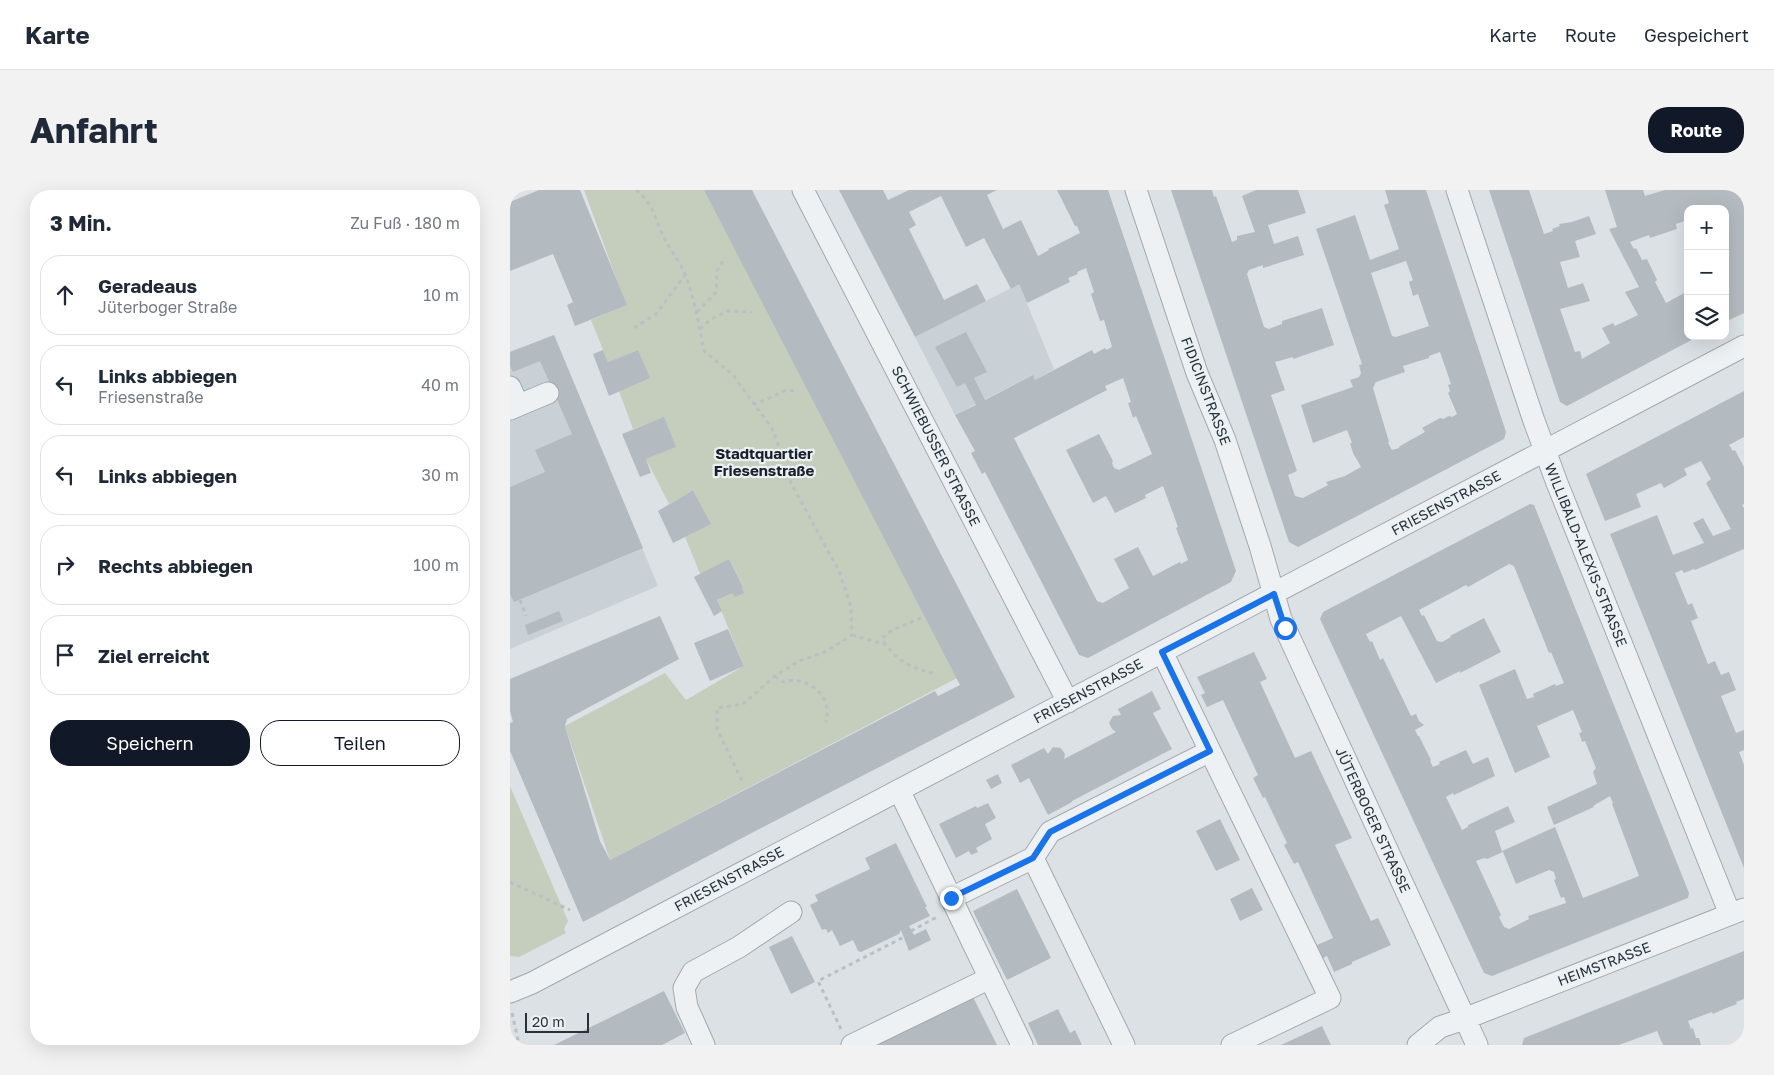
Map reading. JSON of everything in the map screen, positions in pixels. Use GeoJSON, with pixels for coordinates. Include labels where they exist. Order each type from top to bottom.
{"type":"FeatureCollection","features":[{"type":"Feature","properties":{"kind":"street","name":"SCHWIEBUSSER STRASSE"},"geometry":{"type":"LineString","coordinates":[[803,190],[1068,702]]}},
{"type":"Feature","properties":{"kind":"street","name":"FIDICINSTRASSE"},"geometry":{"type":"LineString","coordinates":[[1136,190],[1197,372],[1225,440],[1274,594]]}},
{"type":"Feature","properties":{"kind":"street","name":"WILLIBALD-ALEXIS-STRASSE"},"geometry":{"type":"LineString","coordinates":[[1457,190],[1545,450],[1737,912]]}},
{"type":"Feature","properties":{"kind":"street","name":"FRIESENSTRASSE"},"geometry":{"type":"LineString","coordinates":[[510,992],[532,983],[1744,346]]}},
{"type":"Feature","properties":{"kind":"street"},"geometry":{"type":"LineString","coordinates":[[513,400],[548,393]]}},
{"type":"Feature","properties":{"kind":"street","name":"JÜTERBOGER STRASSE"},"geometry":{"type":"LineString","coordinates":[[1274,594],[1285,628],[1477,1045]]}},
{"type":"Feature","properties":{"kind":"street"},"geometry":{"type":"LineString","coordinates":[[1162,652],[1330,998],[1232,1045]]}},
{"type":"Feature","properties":{"kind":"street"},"geometry":{"type":"LineString","coordinates":[[954,903],[1033,858],[1050,832],[1210,751]]}},
{"type":"Feature","properties":{"kind":"street"},"geometry":{"type":"LineString","coordinates":[[899,790],[1022,1045]]}},
{"type":"Feature","properties":{"kind":"street"},"geometry":{"type":"LineString","coordinates":[[1033,858],[1124,1045]]}},
{"type":"Feature","properties":{"kind":"street"},"geometry":{"type":"LineString","coordinates":[[704,1045],[687,1007],[684,988],[693,972],[739,947],[791,912]]}},
{"type":"Feature","properties":{"kind":"street","name":"HEIMSTRASSE"},"geometry":{"type":"LineString","coordinates":[[1418,1045],[1440,1027],[1737,912]]}},
{"type":"Feature","properties":{"kind":"street"},"geometry":{"type":"LineString","coordinates":[[848,1041],[990,978]]}},
{"type":"Feature","properties":{"kind":"path"},"geometry":{"type":"LineString","coordinates":[[636,190],[644,196],[652,208],[662,233],[685,274],[697,312],[704,351],[733,374],[753,405],[773,430],[791,483],[839,571],[851,607],[852,635]]}},
{"type":"Feature","properties":{"kind":"path"},"geometry":{"type":"LineString","coordinates":[[697,312],[716,292],[717,271],[724,259]]}},
{"type":"Feature","properties":{"kind":"path"},"geometry":{"type":"LineString","coordinates":[[634,328],[656,314],[685,274]]}},
{"type":"Feature","properties":{"kind":"path"},"geometry":{"type":"LineString","coordinates":[[700,329],[711,320],[728,311],[752,312]]}},
{"type":"Feature","properties":{"kind":"path"},"geometry":{"type":"LineString","coordinates":[[753,405],[787,390],[796,391]]}},
{"type":"Feature","properties":{"kind":"path"},"geometry":{"type":"LineString","coordinates":[[520,600],[526,616]]}},
{"type":"Feature","properties":{"kind":"path"},"geometry":{"type":"LineString","coordinates":[[921,618],[892,630],[882,638],[893,656],[919,670],[936,674]]}},
{"type":"Feature","properties":{"kind":"path"},"geometry":{"type":"LineString","coordinates":[[742,781],[717,729],[717,708],[743,704],[775,676],[798,661],[825,652],[852,635],[885,644]]}},
{"type":"Feature","properties":{"kind":"path"},"geometry":{"type":"LineString","coordinates":[[775,676],[783,682],[798,680],[812,686],[824,696],[828,713],[826,722]]}},
{"type":"Feature","properties":{"kind":"path"},"geometry":{"type":"LineString","coordinates":[[510,882],[570,910]]}},
{"type":"Feature","properties":{"kind":"path"},"geometry":{"type":"LineString","coordinates":[[911,930],[954,903]]}},
{"type":"Feature","properties":{"kind":"path"},"geometry":{"type":"LineString","coordinates":[[848,1041],[818,981],[904,937]]}},
{"type":"Feature","properties":{"kind":"path"},"geometry":{"type":"LineString","coordinates":[[510,1007],[519,1045]]}},
{"type":"Feature","properties":{"kind":"shaded area"},"geometry":{"type":"Polygon","coordinates":[[[1019,284],[1054,369],[1035,380],[1032,375],[955,415],[915,337],[1019,284]]]}},
{"type":"Feature","properties":{"kind":"shaded area"},"geometry":{"type":"Polygon","coordinates":[[[554,335],[658,586],[510,649],[510,352],[554,335]]]}},
{"type":"Feature","properties":{"kind":"green space"},"geometry":{"type":"Polygon","coordinates":[[[584,190],[705,190],[957,678],[610,860],[565,726],[665,673],[686,700],[744,666],[717,600],[743,586],[729,559],[701,576],[685,537],[710,523],[693,490],[669,504],[646,459],[675,447],[664,418],[633,429],[619,391],[638,350],[608,362],[591,320],[626,305],[584,190]]]}},
{"type":"Feature","properties":{"kind":"green space"},"geometry":{"type":"Polygon","coordinates":[[[510,786],[568,921],[564,929],[566,933],[519,957],[510,956],[510,786]]]}},
{"type":"Feature","properties":{"kind":"building"},"geometry":{"type":"Polygon","coordinates":[[[539,190],[580,190],[627,305],[575,326],[567,305],[573,302],[553,254],[510,271],[510,202],[539,190]]]}},
{"type":"Feature","properties":{"kind":"building"},"geometry":{"type":"Polygon","coordinates":[[[704,190],[752,190],[1015,697],[583,922],[510,751],[510,723],[513,722],[510,711],[510,679],[660,616],[679,659],[567,719],[565,726],[600,841],[610,860],[935,691],[938,696],[960,685],[704,190]]]}},
{"type":"Feature","properties":{"kind":"building"},"geometry":{"type":"Polygon","coordinates":[[[839,190],[883,190],[888,200],[909,190],[997,190],[987,195],[1003,229],[1021,220],[1038,256],[1080,233],[1057,190],[1108,190],[1236,571],[1231,582],[1088,658],[1079,655],[985,472],[982,474],[971,453],[975,451],[955,415],[976,405],[965,383],[957,387],[935,347],[966,332],[987,372],[974,378],[985,400],[1033,375],[1035,380],[1092,350],[1094,354],[1105,348],[1106,350],[1112,347],[1104,320],[1100,321],[1091,294],[1094,292],[1086,268],[1068,278],[1070,282],[1027,303],[1019,284],[1011,289],[984,238],[966,247],[941,196],[909,212],[916,225],[909,229],[944,300],[977,284],[986,301],[915,337],[839,190]],[[1123,378],[1105,386],[1107,390],[1014,438],[1097,601],[1103,603],[1129,588],[1114,559],[1138,547],[1153,576],[1180,562],[1181,564],[1188,560],[1163,486],[1145,495],[1146,498],[1115,513],[1106,496],[1093,503],[1066,450],[1099,434],[1113,461],[1114,468],[1119,470],[1152,454],[1136,416],[1133,418],[1128,403],[1131,402],[1123,378]]]}},
{"type":"Feature","properties":{"kind":"building"},"geometry":{"type":"Polygon","coordinates":[[[1171,190],[1212,190],[1214,197],[1216,196],[1232,242],[1237,240],[1237,236],[1255,232],[1242,196],[1256,190],[1298,190],[1306,213],[1268,225],[1274,244],[1298,236],[1304,255],[1263,268],[1263,265],[1249,270],[1247,274],[1264,327],[1269,329],[1282,324],[1282,321],[1322,308],[1334,345],[1293,359],[1293,357],[1275,362],[1285,390],[1271,395],[1297,471],[1288,475],[1295,496],[1303,498],[1328,485],[1326,482],[1345,476],[1361,467],[1353,453],[1350,443],[1352,443],[1347,430],[1313,443],[1301,405],[1353,387],[1350,380],[1359,377],[1361,373],[1359,365],[1362,364],[1316,229],[1355,215],[1370,260],[1399,249],[1384,205],[1389,203],[1385,190],[1426,190],[1506,432],[1504,439],[1298,547],[1289,542],[1171,190]],[[1406,261],[1371,273],[1392,336],[1396,337],[1429,326],[1418,294],[1413,296],[1409,282],[1413,280],[1406,261]],[[1440,352],[1429,356],[1429,358],[1403,366],[1405,372],[1376,382],[1373,388],[1388,443],[1392,450],[1399,448],[1425,432],[1422,428],[1440,418],[1452,417],[1457,414],[1448,393],[1450,391],[1448,385],[1451,384],[1440,352]]]}},
{"type":"Feature","properties":{"kind":"building"},"geometry":{"type":"Polygon","coordinates":[[[1489,190],[1529,190],[1544,234],[1553,231],[1552,229],[1560,226],[1559,224],[1589,216],[1596,234],[1575,241],[1580,257],[1560,262],[1568,288],[1583,283],[1590,301],[1560,309],[1575,352],[1580,351],[1582,359],[1610,343],[1602,328],[1613,323],[1615,326],[1638,315],[1625,292],[1639,287],[1609,229],[1617,227],[1605,190],[1643,190],[1645,196],[1665,190],[1744,190],[1744,313],[1729,320],[1729,205],[1684,205],[1684,221],[1676,224],[1677,229],[1650,238],[1649,235],[1630,242],[1634,249],[1636,248],[1642,260],[1647,259],[1657,280],[1655,282],[1666,303],[1684,293],[1684,340],[1691,340],[1567,406],[1560,402],[1489,190]]]}},
{"type":"Feature","properties":{"kind":"building"},"geometry":{"type":"Polygon","coordinates":[[[554,335],[643,548],[514,602],[510,594],[510,487],[545,472],[535,450],[572,434],[540,361],[513,372],[510,366],[510,352],[554,335]]]}},
{"type":"Feature","properties":{"kind":"building"},"geometry":{"type":"Polygon","coordinates":[[[603,350],[608,362],[638,350],[650,378],[609,396],[593,354],[603,350]]]}},
{"type":"Feature","properties":{"kind":"building"},"geometry":{"type":"Polygon","coordinates":[[[1744,391],[1744,437],[1729,445],[1733,451],[1735,450],[1744,467],[1744,504],[1742,505],[1744,508],[1744,549],[1695,570],[1684,573],[1682,570],[1675,573],[1688,605],[1692,603],[1698,618],[1691,621],[1708,664],[1715,661],[1721,675],[1729,672],[1736,690],[1721,696],[1736,733],[1744,730],[1744,750],[1739,752],[1744,765],[1744,868],[1610,534],[1657,515],[1673,555],[1704,543],[1693,523],[1703,518],[1713,536],[1731,529],[1706,483],[1711,479],[1701,461],[1684,469],[1687,475],[1664,488],[1661,483],[1636,494],[1641,507],[1605,521],[1586,474],[1744,391]]]}},
{"type":"Feature","properties":{"kind":"building"},"geometry":{"type":"Polygon","coordinates":[[[664,417],[676,447],[646,459],[651,473],[640,477],[622,434],[664,417]]]}},
{"type":"Feature","properties":{"kind":"building"},"geometry":{"type":"Polygon","coordinates":[[[693,490],[711,524],[673,543],[658,511],[693,490]]]}},
{"type":"Feature","properties":{"kind":"building"},"geometry":{"type":"Polygon","coordinates":[[[1530,504],[1534,505],[1689,893],[1688,898],[1492,976],[1484,973],[1320,619],[1323,612],[1530,504]],[[1509,564],[1468,587],[1466,585],[1419,610],[1422,616],[1424,615],[1437,641],[1442,642],[1484,618],[1501,652],[1460,673],[1460,671],[1436,683],[1401,616],[1366,634],[1370,642],[1372,641],[1380,660],[1383,658],[1411,716],[1416,714],[1419,721],[1424,725],[1415,730],[1433,767],[1440,764],[1439,762],[1466,750],[1473,764],[1488,757],[1495,776],[1446,797],[1462,830],[1468,827],[1468,825],[1508,806],[1515,822],[1495,831],[1502,851],[1555,827],[1583,898],[1639,876],[1610,796],[1594,807],[1554,825],[1547,807],[1597,784],[1593,772],[1596,768],[1585,741],[1582,742],[1579,733],[1582,732],[1573,710],[1537,726],[1550,757],[1515,773],[1479,685],[1515,669],[1527,699],[1534,697],[1533,694],[1555,684],[1556,686],[1564,683],[1551,652],[1549,653],[1514,566],[1509,564]],[[1503,852],[1487,859],[1484,858],[1476,861],[1501,915],[1499,917],[1504,927],[1509,929],[1529,919],[1528,916],[1566,903],[1564,897],[1561,898],[1554,880],[1556,879],[1554,872],[1549,870],[1516,884],[1503,852]]]}},
{"type":"Feature","properties":{"kind":"building"},"geometry":{"type":"Polygon","coordinates":[[[729,559],[743,587],[744,593],[735,597],[732,593],[717,600],[722,611],[714,616],[694,577],[729,559]]]}},
{"type":"Feature","properties":{"kind":"building"},"geometry":{"type":"Polygon","coordinates":[[[559,611],[563,621],[528,635],[525,625],[559,611]]]}},
{"type":"Feature","properties":{"kind":"building"},"geometry":{"type":"Polygon","coordinates":[[[728,629],[744,666],[710,681],[694,643],[728,629]]]}},
{"type":"Feature","properties":{"kind":"building"},"geometry":{"type":"Polygon","coordinates":[[[1254,652],[1267,679],[1260,682],[1295,758],[1311,751],[1352,838],[1335,845],[1371,921],[1378,918],[1391,945],[1334,972],[1327,956],[1323,958],[1317,945],[1333,938],[1298,862],[1294,864],[1284,845],[1287,843],[1265,797],[1263,798],[1253,778],[1258,775],[1223,700],[1207,707],[1201,695],[1205,693],[1197,677],[1254,652]]]}},
{"type":"Feature","properties":{"kind":"building"},"geometry":{"type":"Polygon","coordinates":[[[1152,691],[1161,709],[1153,713],[1172,749],[1048,815],[1029,778],[1020,783],[1011,765],[1044,748],[1048,754],[1053,747],[1061,748],[1065,754],[1064,759],[1116,732],[1109,723],[1113,716],[1121,715],[1118,709],[1152,691]]]}},
{"type":"Feature","properties":{"kind":"building"},"geometry":{"type":"Polygon","coordinates":[[[998,774],[1002,783],[991,789],[986,780],[998,774]]]}},
{"type":"Feature","properties":{"kind":"building"},"geometry":{"type":"Polygon","coordinates":[[[988,803],[996,818],[985,824],[992,839],[976,848],[978,852],[971,855],[969,851],[956,858],[939,824],[976,806],[977,808],[988,803]]]}},
{"type":"Feature","properties":{"kind":"building"},"geometry":{"type":"Polygon","coordinates":[[[1220,819],[1240,860],[1216,871],[1196,831],[1220,819]]]}},
{"type":"Feature","properties":{"kind":"building"},"geometry":{"type":"Polygon","coordinates":[[[896,843],[930,916],[909,926],[914,935],[926,929],[931,940],[909,951],[901,930],[899,934],[861,952],[858,951],[853,940],[840,946],[832,930],[828,933],[826,929],[822,930],[810,905],[818,901],[815,895],[870,869],[865,858],[896,843]]]}},
{"type":"Feature","properties":{"kind":"building"},"geometry":{"type":"Polygon","coordinates":[[[1252,888],[1263,910],[1240,921],[1230,899],[1252,888]]]}},
{"type":"Feature","properties":{"kind":"building"},"geometry":{"type":"Polygon","coordinates":[[[1017,889],[1051,958],[1007,980],[973,911],[1017,889]]]}},
{"type":"Feature","properties":{"kind":"building"},"geometry":{"type":"Polygon","coordinates":[[[792,936],[815,982],[791,994],[769,947],[792,936]]]}},
{"type":"Feature","properties":{"kind":"building"},"geometry":{"type":"Polygon","coordinates":[[[1744,951],[1744,999],[1713,1014],[1712,1012],[1688,1021],[1691,1029],[1693,1028],[1696,1038],[1699,1038],[1701,1045],[1663,1045],[1657,1031],[1619,1045],[1522,1045],[1524,1038],[1744,951]]]}},
{"type":"Feature","properties":{"kind":"building"},"geometry":{"type":"Polygon","coordinates":[[[664,991],[685,1033],[662,1045],[554,1045],[664,991]]]}},
{"type":"Feature","properties":{"kind":"building"},"geometry":{"type":"Polygon","coordinates":[[[972,995],[997,1045],[869,1045],[972,995]]]}},
{"type":"Feature","properties":{"kind":"building"},"geometry":{"type":"Polygon","coordinates":[[[1058,1009],[1070,1033],[1075,1030],[1082,1045],[1038,1045],[1028,1023],[1058,1009]]]}},
{"type":"Feature","properties":{"kind":"building"},"geometry":{"type":"Polygon","coordinates":[[[1322,1026],[1331,1045],[1281,1045],[1322,1026]]]}},
{"type":"Feature","properties":{"kind":"district","name":"Stadtquartier Friesenstraße"},"geometry":{"type":"Point","coordinates":[764,462]}},
{"type":"Feature","properties":{"kind":"route"},"geometry":{"type":"LineString","coordinates":[[951,898],[1033,858],[1050,832],[1210,751],[1162,652],[1274,594],[1285,628]]}}]}
